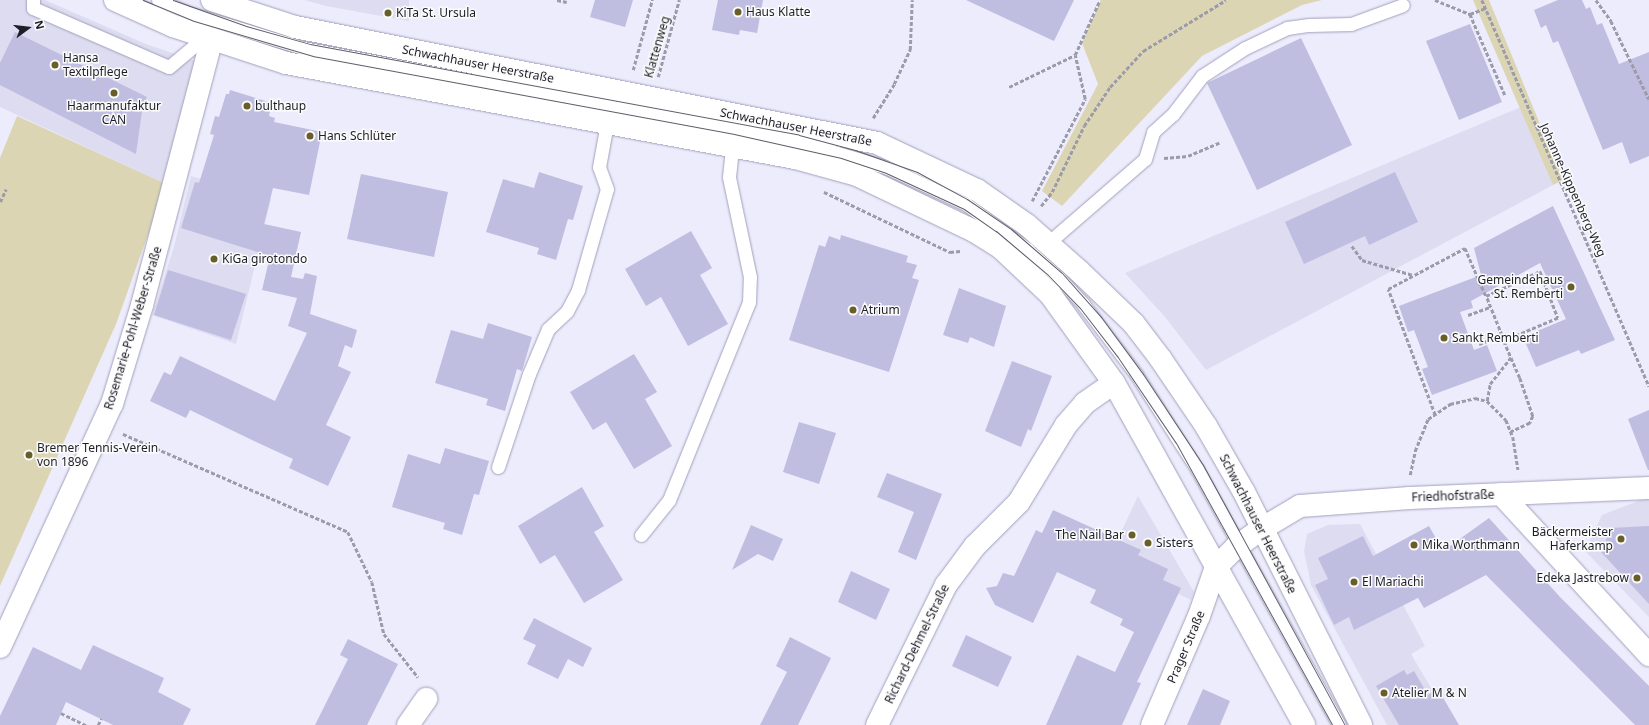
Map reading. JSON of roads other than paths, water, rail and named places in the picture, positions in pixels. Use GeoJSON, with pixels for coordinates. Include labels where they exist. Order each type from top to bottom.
{"type":"FeatureCollection","features":[{"type":"Feature","properties":{"kind":"main road"},"geometry":{"type":"LineString","coordinates":[[115,0],[212,39],[286,63],[795,158],[857,175],[974,231],[1001,248],[1050,294],[1114,383],[1304,725]]}},
{"type":"Feature","properties":{"kind":"main road","name":"Schwachhauser Heerstraße"},"geometry":{"type":"LineString","coordinates":[[212,0],[295,27],[626,94],[865,140],[877,143],[977,190],[1024,222],[1048,243],[1134,324],[1160,358],[1206,426],[1262,528],[1361,725]]}},
{"type":"Feature","properties":{"kind":"main road","name":"Rosemarie-Pohl-Weber-Straße"},"geometry":{"type":"LineString","coordinates":[[0,647],[112,404],[142,305],[212,39]]}},
{"type":"Feature","properties":{"kind":"main road","name":"Richard-Dehmel-Straße"},"geometry":{"type":"LineString","coordinates":[[877,725],[946,585],[975,546],[1019,502],[1066,425],[1085,403],[1114,383]]}},
{"type":"Feature","properties":{"kind":"main road","name":"Friedhofstraße"},"geometry":{"type":"LineString","coordinates":[[1216,567],[1239,545],[1262,528],[1300,506],[1410,498],[1649,488]]}},
{"type":"Feature","properties":{"kind":"main road"},"geometry":{"type":"LineString","coordinates":[[1501,494],[1649,655]]}},
{"type":"Feature","properties":{"kind":"main road","name":"Prager Straße"},"geometry":{"type":"LineString","coordinates":[[1152,725],[1199,616],[1216,567]]}},
{"type":"Feature","properties":{"kind":"main road"},"geometry":{"type":"LineString","coordinates":[[408,725],[426,699]]}},
{"type":"Feature","properties":{"kind":"lane"},"geometry":{"type":"LineString","coordinates":[[33,0],[33,8],[169,68],[193,47],[212,39]]}},
{"type":"Feature","properties":{"kind":"lane"},"geometry":{"type":"LineString","coordinates":[[158,0],[228,26],[303,48],[796,141],[863,159],[931,186],[966,204],[1003,230],[1033,254],[1083,304],[1136,374],[1180,440],[1339,725]]}},
{"type":"Feature","properties":{"kind":"lane"},"geometry":{"type":"LineString","coordinates":[[1048,243],[1146,159],[1153,132],[1173,114],[1202,76],[1245,48],[1287,28],[1309,24],[1351,24],[1403,5]]}},
{"type":"Feature","properties":{"kind":"lane"},"geometry":{"type":"LineString","coordinates":[[498,467],[529,374],[548,329],[567,311],[578,290],[607,189],[599,167],[607,124]]}},
{"type":"Feature","properties":{"kind":"lane"},"geometry":{"type":"LineString","coordinates":[[641,535],[669,500],[749,302],[750,277],[729,176],[732,146]]}},
{"type":"Feature","properties":{"kind":"tram line"},"geometry":{"type":"LineString","coordinates":[[143,0],[194,21],[313,56],[734,134],[841,158],[886,173],[964,209],[996,231],[1048,275],[1080,308],[1117,356],[1176,443],[1332,725]]}},
{"type":"Feature","properties":{"kind":"tram line"},"geometry":{"type":"LineString","coordinates":[[173,0],[246,26],[310,44],[799,135],[855,150],[917,172],[967,199],[1011,229],[1062,273],[1101,317],[1143,374],[1203,465],[1345,725]]}},
{"type":"Feature","properties":{"kind":"place","name":"Haus Klatte"},"geometry":{"type":"Point","coordinates":[738,12]}},
{"type":"Feature","properties":{"kind":"place","name":"KiTa St. Ursula"},"geometry":{"type":"Point","coordinates":[388,13]}},
{"type":"Feature","properties":{"kind":"place","name":"Hansa Textilpflege"},"geometry":{"type":"Point","coordinates":[55,65]}},
{"type":"Feature","properties":{"kind":"place","name":"Haarmanufaktur CAN"},"geometry":{"type":"Point","coordinates":[114,93]}},
{"type":"Feature","properties":{"kind":"place","name":"bulthaup"},"geometry":{"type":"Point","coordinates":[247,106]}},
{"type":"Feature","properties":{"kind":"place","name":"Hans Schlüter"},"geometry":{"type":"Point","coordinates":[310,136]}},
{"type":"Feature","properties":{"kind":"place","name":"KiGa girotondo"},"geometry":{"type":"Point","coordinates":[214,259]}},
{"type":"Feature","properties":{"kind":"place","name":"Gemeindehaus St. Remberti"},"geometry":{"type":"Point","coordinates":[1571,287]}},
{"type":"Feature","properties":{"kind":"place","name":"Atrium"},"geometry":{"type":"Point","coordinates":[853,310]}},
{"type":"Feature","properties":{"kind":"place","name":"Sankt Remberti"},"geometry":{"type":"Point","coordinates":[1444,338]}},
{"type":"Feature","properties":{"kind":"place","name":"Bremer Tennis-Verein von 1896"},"geometry":{"type":"Point","coordinates":[29,455]}},
{"type":"Feature","properties":{"kind":"place","name":"The Nail Bar"},"geometry":{"type":"Point","coordinates":[1132,535]}},
{"type":"Feature","properties":{"kind":"place","name":"Bäckermeister Haferkamp"},"geometry":{"type":"Point","coordinates":[1621,539]}},
{"type":"Feature","properties":{"kind":"place","name":"Sisters"},"geometry":{"type":"Point","coordinates":[1148,543]}},
{"type":"Feature","properties":{"kind":"place","name":"Mika Worthmann"},"geometry":{"type":"Point","coordinates":[1414,545]}},
{"type":"Feature","properties":{"kind":"place","name":"Edeka Jastrebow"},"geometry":{"type":"Point","coordinates":[1637,578]}},
{"type":"Feature","properties":{"kind":"place","name":"El Mariachi"},"geometry":{"type":"Point","coordinates":[1354,582]}},
{"type":"Feature","properties":{"kind":"place","name":"Atelier M & N"},"geometry":{"type":"Point","coordinates":[1384,693]}}]}
